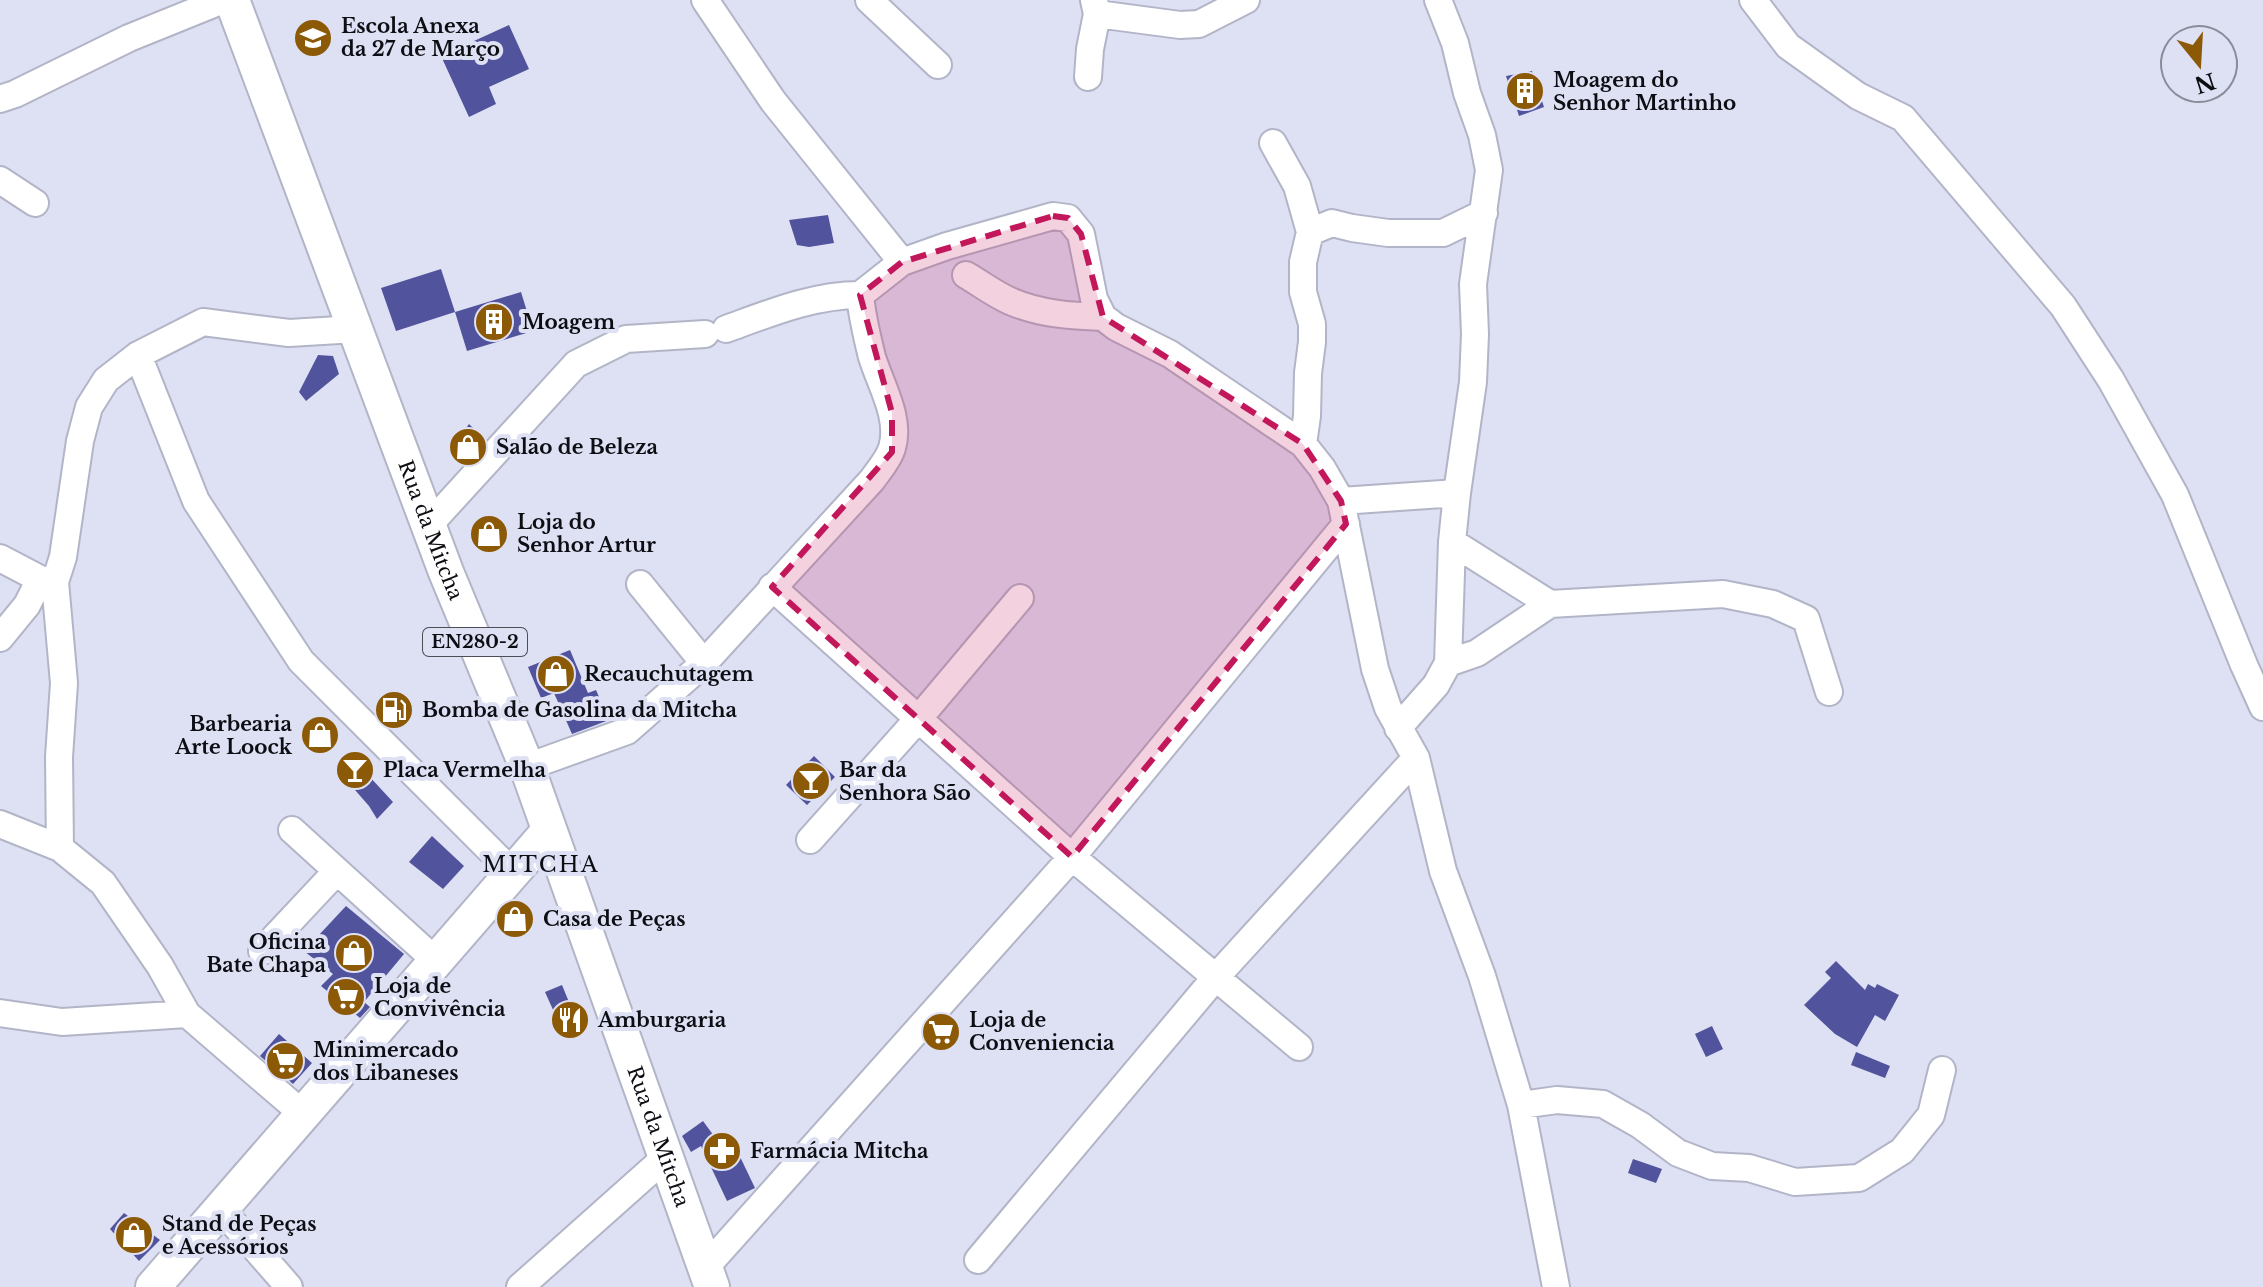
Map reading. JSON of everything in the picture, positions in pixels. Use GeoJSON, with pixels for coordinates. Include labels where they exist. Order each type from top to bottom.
{"type":"FeatureCollection","features":[{"type":"Feature","properties":{"kind":"main road","name":"Rua da Mitcha"},"geometry":{"type":"LineString","coordinates":[[232,0],[428,526],[527,767],[708,1278]]}},
{"type":"Feature","properties":{"kind":"main road"},"geometry":{"type":"LineString","coordinates":[[153,1287],[548,832]]}},
{"type":"Feature","properties":{"kind":"street"},"geometry":{"type":"LineString","coordinates":[[0,99],[129,38],[223,0]]}},
{"type":"Feature","properties":{"kind":"street"},"geometry":{"type":"LineString","coordinates":[[705,0],[773,101],[902,262]]}},
{"type":"Feature","properties":{"kind":"street"},"geometry":{"type":"LineString","coordinates":[[869,0],[938,65]]}},
{"type":"Feature","properties":{"kind":"street"},"geometry":{"type":"LineString","coordinates":[[1088,77],[1096,7],[1180,25],[1199,24],[1246,0]]}},
{"type":"Feature","properties":{"kind":"street"},"geometry":{"type":"LineString","coordinates":[[1398,728],[1436,685],[1448,663],[1452,542],[1473,382],[1473,284],[1489,170],[1455,43],[1438,0]]}},
{"type":"Feature","properties":{"kind":"street"},"geometry":{"type":"LineString","coordinates":[[1753,0],[1788,46],[1858,96],[1903,118],[2063,306],[2111,380],[2175,495],[2263,707]]}},
{"type":"Feature","properties":{"kind":"street"},"geometry":{"type":"LineString","coordinates":[[1273,143],[1297,186],[1310,232],[1303,262],[1303,292],[1312,324],[1303,444]]}},
{"type":"Feature","properties":{"kind":"street"},"geometry":{"type":"LineString","coordinates":[[0,180],[35,203]]}},
{"type":"Feature","properties":{"kind":"street"},"geometry":{"type":"LineString","coordinates":[[1310,232],[1332,223],[1388,233],[1443,233],[1484,213]]}},
{"type":"Feature","properties":{"kind":"street"},"geometry":{"type":"LineString","coordinates":[[428,526],[576,364],[626,339],[715,332],[815,299],[860,295],[902,262],[1053,216],[1068,218],[1081,234],[1094,299],[1103,317],[1116,327],[1170,354],[1303,444],[1322,468],[1344,512],[1375,669],[1388,708],[1416,758],[1443,871],[1482,976],[1521,1105],[1556,1287]]}},
{"type":"Feature","properties":{"kind":"street"},"geometry":{"type":"LineString","coordinates":[[966,275],[1009,300],[1032,309],[1062,316],[1103,317]]}},
{"type":"Feature","properties":{"kind":"street"},"geometry":{"type":"LineString","coordinates":[[527,767],[627,731],[704,663],[872,480],[892,452],[895,432],[892,413],[873,358],[860,295]]}},
{"type":"Feature","properties":{"kind":"street"},"geometry":{"type":"LineString","coordinates":[[0,638],[63,557],[80,441],[89,407],[106,380],[138,355],[203,322],[289,333],[356,329]]}},
{"type":"Feature","properties":{"kind":"street"},"geometry":{"type":"LineString","coordinates":[[138,355],[196,501],[301,661],[513,873]]}},
{"type":"Feature","properties":{"kind":"street"},"geometry":{"type":"LineString","coordinates":[[708,1278],[1072,857],[1344,512],[1457,493]]}},
{"type":"Feature","properties":{"kind":"street"},"geometry":{"type":"LineString","coordinates":[[1452,542],[1550,604]]}},
{"type":"Feature","properties":{"kind":"street"},"geometry":{"type":"LineString","coordinates":[[0,558],[48,580]]}},
{"type":"Feature","properties":{"kind":"street"},"geometry":{"type":"LineString","coordinates":[[48,580],[64,683],[59,757],[60,848]]}},
{"type":"Feature","properties":{"kind":"street"},"geometry":{"type":"LineString","coordinates":[[640,584],[704,663]]}},
{"type":"Feature","properties":{"kind":"street"},"geometry":{"type":"LineString","coordinates":[[772,587],[1072,857],[1299,1047]]}},
{"type":"Feature","properties":{"kind":"street"},"geometry":{"type":"LineString","coordinates":[[1448,663],[1477,653],[1550,604],[1723,594],[1773,604],[1806,619],[1829,692]]}},
{"type":"Feature","properties":{"kind":"street"},"geometry":{"type":"LineString","coordinates":[[810,840],[1020,598]]}},
{"type":"Feature","properties":{"kind":"street"},"geometry":{"type":"LineString","coordinates":[[978,1260],[1215,978],[1416,758]]}},
{"type":"Feature","properties":{"kind":"street"},"geometry":{"type":"LineString","coordinates":[[0,824],[60,848],[103,883],[160,966],[187,1014],[303,1114]]}},
{"type":"Feature","properties":{"kind":"street"},"geometry":{"type":"LineString","coordinates":[[292,830],[436,961]]}},
{"type":"Feature","properties":{"kind":"street"},"geometry":{"type":"LineString","coordinates":[[262,951],[337,871]]}},
{"type":"Feature","properties":{"kind":"street"},"geometry":{"type":"LineString","coordinates":[[0,1013],[62,1022],[187,1014]]}},
{"type":"Feature","properties":{"kind":"street"},"geometry":{"type":"LineString","coordinates":[[1521,1105],[1557,1100],[1603,1104],[1640,1125],[1678,1153],[1712,1166],[1749,1168],[1795,1182],[1859,1178],[1902,1151],[1931,1115],[1942,1070]]}},
{"type":"Feature","properties":{"kind":"street"},"geometry":{"type":"LineString","coordinates":[[520,1287],[666,1157]]}},
{"type":"Feature","properties":{"kind":"street"},"geometry":{"type":"LineString","coordinates":[[221,1209],[289,1287]]}},
{"type":"Feature","properties":{"kind":"highlighted area"},"geometry":{"type":"Polygon","coordinates":[[[1053,216],[1068,218],[1081,234],[1103,317],[1303,444],[1341,501],[1346,524],[1072,857],[772,587],[892,452],[892,413],[860,295],[902,262],[1053,216]]]}},
{"type":"Feature","properties":{"kind":"building"},"geometry":{"type":"Polygon","coordinates":[[[509,25],[529,69],[489,87],[496,104],[469,117],[441,56],[509,25]]]}},
{"type":"Feature","properties":{"kind":"building","name":"Moagem do Senhor Martinho"},"geometry":{"type":"Polygon","coordinates":[[[1532,71],[1544,107],[1519,116],[1506,76],[1532,71]]]}},
{"type":"Feature","properties":{"kind":"building"},"geometry":{"type":"Polygon","coordinates":[[[828,215],[834,243],[809,247],[797,245],[789,220],[828,215]]]}},
{"type":"Feature","properties":{"kind":"building"},"geometry":{"type":"Polygon","coordinates":[[[441,269],[455,312],[396,331],[381,288],[441,269]]]}},
{"type":"Feature","properties":{"kind":"building","name":"Moagem"},"geometry":{"type":"Polygon","coordinates":[[[521,292],[533,331],[467,351],[455,312],[521,292]]]}},
{"type":"Feature","properties":{"kind":"building"},"geometry":{"type":"Polygon","coordinates":[[[318,355],[333,356],[339,374],[306,401],[299,392],[318,355]]]}},
{"type":"Feature","properties":{"kind":"building","name":"Salão de Beleza"},"geometry":{"type":"Polygon","coordinates":[[[469,424],[485,440],[464,463],[449,452],[469,424]]]}},
{"type":"Feature","properties":{"kind":"building","name":"Loja do Senhor Artur"},"geometry":{"type":"Polygon","coordinates":[[[494,523],[500,538],[483,543],[478,529],[494,523]]]}},
{"type":"Feature","properties":{"kind":"building"},"geometry":{"type":"Polygon","coordinates":[[[570,650],[588,693],[596,690],[609,720],[572,734],[554,693],[541,698],[528,667],[570,650]]]}},
{"type":"Feature","properties":{"kind":"building","name":"Bar da Senhora São"},"geometry":{"type":"Polygon","coordinates":[[[814,756],[835,777],[807,805],[786,785],[814,756]]]}},
{"type":"Feature","properties":{"kind":"building"},"geometry":{"type":"Polygon","coordinates":[[[356,762],[393,802],[377,819],[341,774],[356,762]]]}},
{"type":"Feature","properties":{"kind":"building"},"geometry":{"type":"Polygon","coordinates":[[[432,836],[464,866],[443,889],[409,862],[432,836]]]}},
{"type":"Feature","properties":{"kind":"building","name":"Casa de Peças"},"geometry":{"type":"Polygon","coordinates":[[[521,901],[532,920],[509,936],[499,919],[521,901]]]}},
{"type":"Feature","properties":{"kind":"building","name":"Oficina Bate Chapa"},"geometry":{"type":"Polygon","coordinates":[[[346,906],[404,954],[364,1002],[370,1007],[360,1018],[321,986],[333,974],[304,951],[346,906]]]}},
{"type":"Feature","properties":{"kind":"building"},"geometry":{"type":"Polygon","coordinates":[[[1836,961],[1865,990],[1868,984],[1875,988],[1877,984],[1899,995],[1885,1021],[1875,1015],[1857,1047],[1835,1034],[1804,1005],[1831,978],[1825,972],[1836,961]]]}},
{"type":"Feature","properties":{"kind":"building"},"geometry":{"type":"Polygon","coordinates":[[[562,985],[571,1007],[554,1012],[545,992],[562,985]]]}},
{"type":"Feature","properties":{"kind":"building","name":"Loja de Conveniencia"},"geometry":{"type":"Polygon","coordinates":[[[946,1022],[954,1026],[950,1031],[958,1036],[948,1047],[933,1037],[946,1022]]]}},
{"type":"Feature","properties":{"kind":"building"},"geometry":{"type":"Polygon","coordinates":[[[1712,1026],[1723,1049],[1706,1057],[1695,1034],[1712,1026]]]}},
{"type":"Feature","properties":{"kind":"building","name":"Minimercado dos Libaneses"},"geometry":{"type":"Polygon","coordinates":[[[279,1034],[312,1063],[293,1084],[260,1056],[279,1034]]]}},
{"type":"Feature","properties":{"kind":"building"},"geometry":{"type":"Polygon","coordinates":[[[1856,1052],[1890,1066],[1885,1078],[1851,1065],[1856,1052]]]}},
{"type":"Feature","properties":{"kind":"building"},"geometry":{"type":"Polygon","coordinates":[[[703,1121],[722,1147],[733,1142],[755,1188],[727,1201],[701,1146],[691,1152],[682,1136],[703,1121]]]}},
{"type":"Feature","properties":{"kind":"building"},"geometry":{"type":"Polygon","coordinates":[[[1633,1159],[1662,1169],[1656,1183],[1628,1173],[1633,1159]]]}},
{"type":"Feature","properties":{"kind":"building","name":"Stand de Peças e Acessórios"},"geometry":{"type":"Polygon","coordinates":[[[124,1213],[160,1240],[139,1261],[110,1229],[124,1213]]]}},
{"type":"Feature","properties":{"kind":"place","name":"Escola Anexa da 27 de Março"},"geometry":{"type":"Point","coordinates":[313,38]}},
{"type":"Feature","properties":{"kind":"place","name":"Moagem do Senhor Martinho"},"geometry":{"type":"Point","coordinates":[1525,91]}},
{"type":"Feature","properties":{"kind":"place","name":"Moagem"},"geometry":{"type":"Point","coordinates":[494,322]}},
{"type":"Feature","properties":{"kind":"place","name":"Salão de Beleza"},"geometry":{"type":"Point","coordinates":[468,447]}},
{"type":"Feature","properties":{"kind":"place","name":"Loja do Senhor Artur"},"geometry":{"type":"Point","coordinates":[489,534]}},
{"type":"Feature","properties":{"kind":"place","name":"Recauchutagem"},"geometry":{"type":"Point","coordinates":[556,674]}},
{"type":"Feature","properties":{"kind":"place","name":"Bomba de Gasolina da Mitcha"},"geometry":{"type":"Point","coordinates":[394,710]}},
{"type":"Feature","properties":{"kind":"place","name":"Barbearia Arte Loock"},"geometry":{"type":"Point","coordinates":[320,735]}},
{"type":"Feature","properties":{"kind":"place","name":"Placa Vermelha"},"geometry":{"type":"Point","coordinates":[355,770]}},
{"type":"Feature","properties":{"kind":"place","name":"Bar da Senhora São"},"geometry":{"type":"Point","coordinates":[811,781]}},
{"type":"Feature","properties":{"kind":"place","name":"Casa de Peças"},"geometry":{"type":"Point","coordinates":[515,919]}},
{"type":"Feature","properties":{"kind":"place","name":"Oficina Bate Chapa"},"geometry":{"type":"Point","coordinates":[354,953]}},
{"type":"Feature","properties":{"kind":"place","name":"Loja de Convivência"},"geometry":{"type":"Point","coordinates":[346,997]}},
{"type":"Feature","properties":{"kind":"place","name":"Amburgaria"},"geometry":{"type":"Point","coordinates":[570,1020]}},
{"type":"Feature","properties":{"kind":"place","name":"Loja de Conveniencia"},"geometry":{"type":"Point","coordinates":[941,1032]}},
{"type":"Feature","properties":{"kind":"place","name":"Minimercado dos Libaneses"},"geometry":{"type":"Point","coordinates":[285,1061]}},
{"type":"Feature","properties":{"kind":"place","name":"Farmácia Mitcha"},"geometry":{"type":"Point","coordinates":[722,1151]}},
{"type":"Feature","properties":{"kind":"place","name":"Stand de Peças e Acessórios"},"geometry":{"type":"Point","coordinates":[134,1235]}},
{"type":"Feature","properties":{"kind":"district","name":"MITCHA"},"geometry":{"type":"Point","coordinates":[541,864]}}]}
